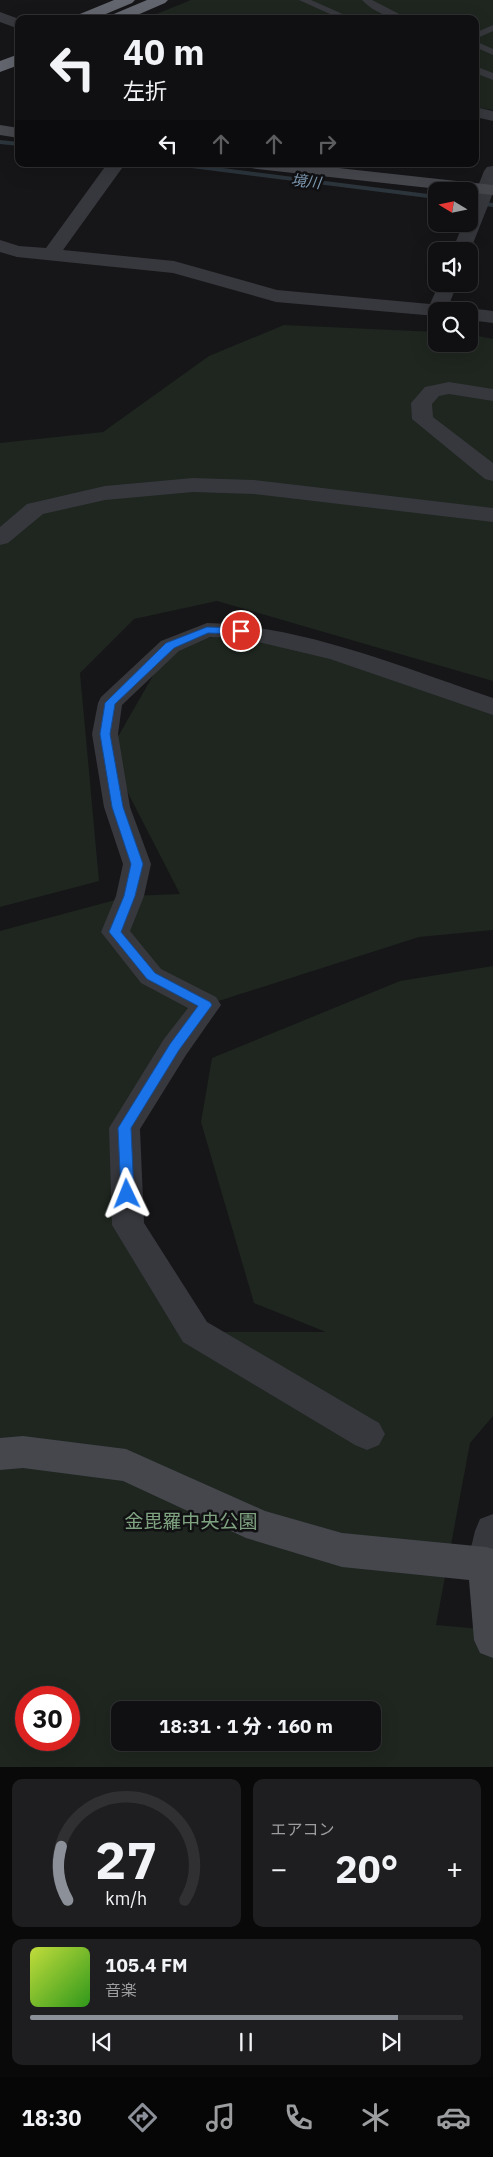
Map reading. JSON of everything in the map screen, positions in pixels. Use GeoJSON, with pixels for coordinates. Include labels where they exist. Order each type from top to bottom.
{"type":"FeatureCollection","features":[{"type":"Feature","properties":{"kind":"highway"},"geometry":{"type":"LineString","coordinates":[[90,15],[128,0]]}},
{"type":"Feature","properties":{"kind":"highway"},"geometry":{"type":"LineString","coordinates":[[124,15],[160,0]]}},
{"type":"Feature","properties":{"kind":"highway"},"geometry":{"type":"LineString","coordinates":[[0,51],[15,45]]}},
{"type":"Feature","properties":{"kind":"highway"},"geometry":{"type":"LineString","coordinates":[[0,67],[15,61]]}},
{"type":"Feature","properties":{"kind":"street"},"geometry":{"type":"LineString","coordinates":[[0,17],[15,23]]}},
{"type":"Feature","properties":{"kind":"street"},"geometry":{"type":"LineString","coordinates":[[479,113],[493,116]]}},
{"type":"Feature","properties":{"kind":"street"},"geometry":{"type":"LineString","coordinates":[[0,118],[15,120]]}},
{"type":"Feature","properties":{"kind":"street"},"geometry":{"type":"LineString","coordinates":[[0,130],[15,132]]}},
{"type":"Feature","properties":{"kind":"street"},"geometry":{"type":"LineString","coordinates":[[51,254],[114,167]]}},
{"type":"Feature","properties":{"kind":"street"},"geometry":{"type":"LineString","coordinates":[[298,167],[491,181]]}},
{"type":"Feature","properties":{"kind":"street"},"geometry":{"type":"LineString","coordinates":[[397,167],[491,181]]}},
{"type":"Feature","properties":{"kind":"street"},"geometry":{"type":"LineString","coordinates":[[465,242],[491,181]]}},
{"type":"Feature","properties":{"kind":"street"},"geometry":{"type":"LineString","coordinates":[[0,246],[17,251],[174,267],[276,296],[428,310]]}},
{"type":"Feature","properties":{"kind":"street"},"geometry":{"type":"LineString","coordinates":[[478,315],[493,317]]}},
{"type":"Feature","properties":{"kind":"street"},"geometry":{"type":"LineString","coordinates":[[493,395],[449,388],[432,391],[421,403],[423,419],[493,474]]}},
{"type":"Feature","properties":{"kind":"street"},"geometry":{"type":"LineString","coordinates":[[0,538],[35,509],[105,493],[193,484],[254,488],[493,515]]}},
{"type":"Feature","properties":{"kind":"street"},"geometry":{"type":"LineString","coordinates":[[368,1434],[195,1332],[128,1225],[124,1128],[175,1047],[206,1005],[151,976],[114,932],[130,896],[137,864],[118,807],[105,734],[110,703],[170,646],[207,630],[241,631],[337,654],[493,707]]}},
{"type":"Feature","properties":{"kind":"street"},"geometry":{"type":"LineString","coordinates":[[0,1454],[22,1452],[126,1465],[259,1526],[342,1550],[490,1548],[493,1640]]}},
{"type":"Feature","properties":{"kind":"lane"},"geometry":{"type":"LineString","coordinates":[[303,0],[340,15]]}},
{"type":"Feature","properties":{"kind":"lane"},"geometry":{"type":"LineString","coordinates":[[366,0],[394,15]]}},
{"type":"Feature","properties":{"kind":"lane"},"geometry":{"type":"LineString","coordinates":[[479,34],[493,28]]}},
{"type":"Feature","properties":{"kind":"lane"},"geometry":{"type":"LineString","coordinates":[[479,46],[493,52]]}},
{"type":"Feature","properties":{"kind":"lane"},"geometry":{"type":"LineString","coordinates":[[479,71],[493,77]]}},
{"type":"Feature","properties":{"kind":"green space"},"geometry":{"type":"Polygon","coordinates":[[[191,0],[493,0],[493,110],[479,108],[479,15],[154,15],[191,0]]]}},
{"type":"Feature","properties":{"kind":"green space"},"geometry":{"type":"Polygon","coordinates":[[[284,325],[428,332],[428,352],[478,352],[478,336],[493,339],[493,681],[217,601],[134,619],[80,673],[99,881],[0,907],[0,443],[103,432],[209,356],[284,325]]]}},
{"type":"Feature","properties":{"kind":"green space","name":"金毘羅中央公園"},"geometry":{"type":"Polygon","coordinates":[[[241,631],[493,707],[493,930],[419,937],[206,1005],[124,1128],[129,1225],[195,1332],[326,1332],[254,1303],[201,1122],[212,1058],[400,981],[493,966],[493,1416],[470,1443],[436,1625],[493,1630],[493,1767],[0,1767],[0,931],[130,896],[180,894],[108,754],[170,646],[241,631]]]}},
{"type":"Feature","properties":{"kind":"waterway","name":"境川"},"geometry":{"type":"LineString","coordinates":[[0,142],[15,144]]}},
{"type":"Feature","properties":{"kind":"waterway","name":"境川"},"geometry":{"type":"LineString","coordinates":[[200,167],[428,196]]}},
{"type":"Feature","properties":{"kind":"waterway","name":"境川"},"geometry":{"type":"LineString","coordinates":[[478,203],[493,205]]}},
{"type":"Feature","properties":{"kind":"route"},"geometry":{"type":"LineString","coordinates":[[127,1194],[124,1128],[175,1047],[206,1005],[151,976],[114,932],[130,896],[137,864],[118,807],[105,734],[110,703],[170,646],[207,630],[241,631]]}}]}
